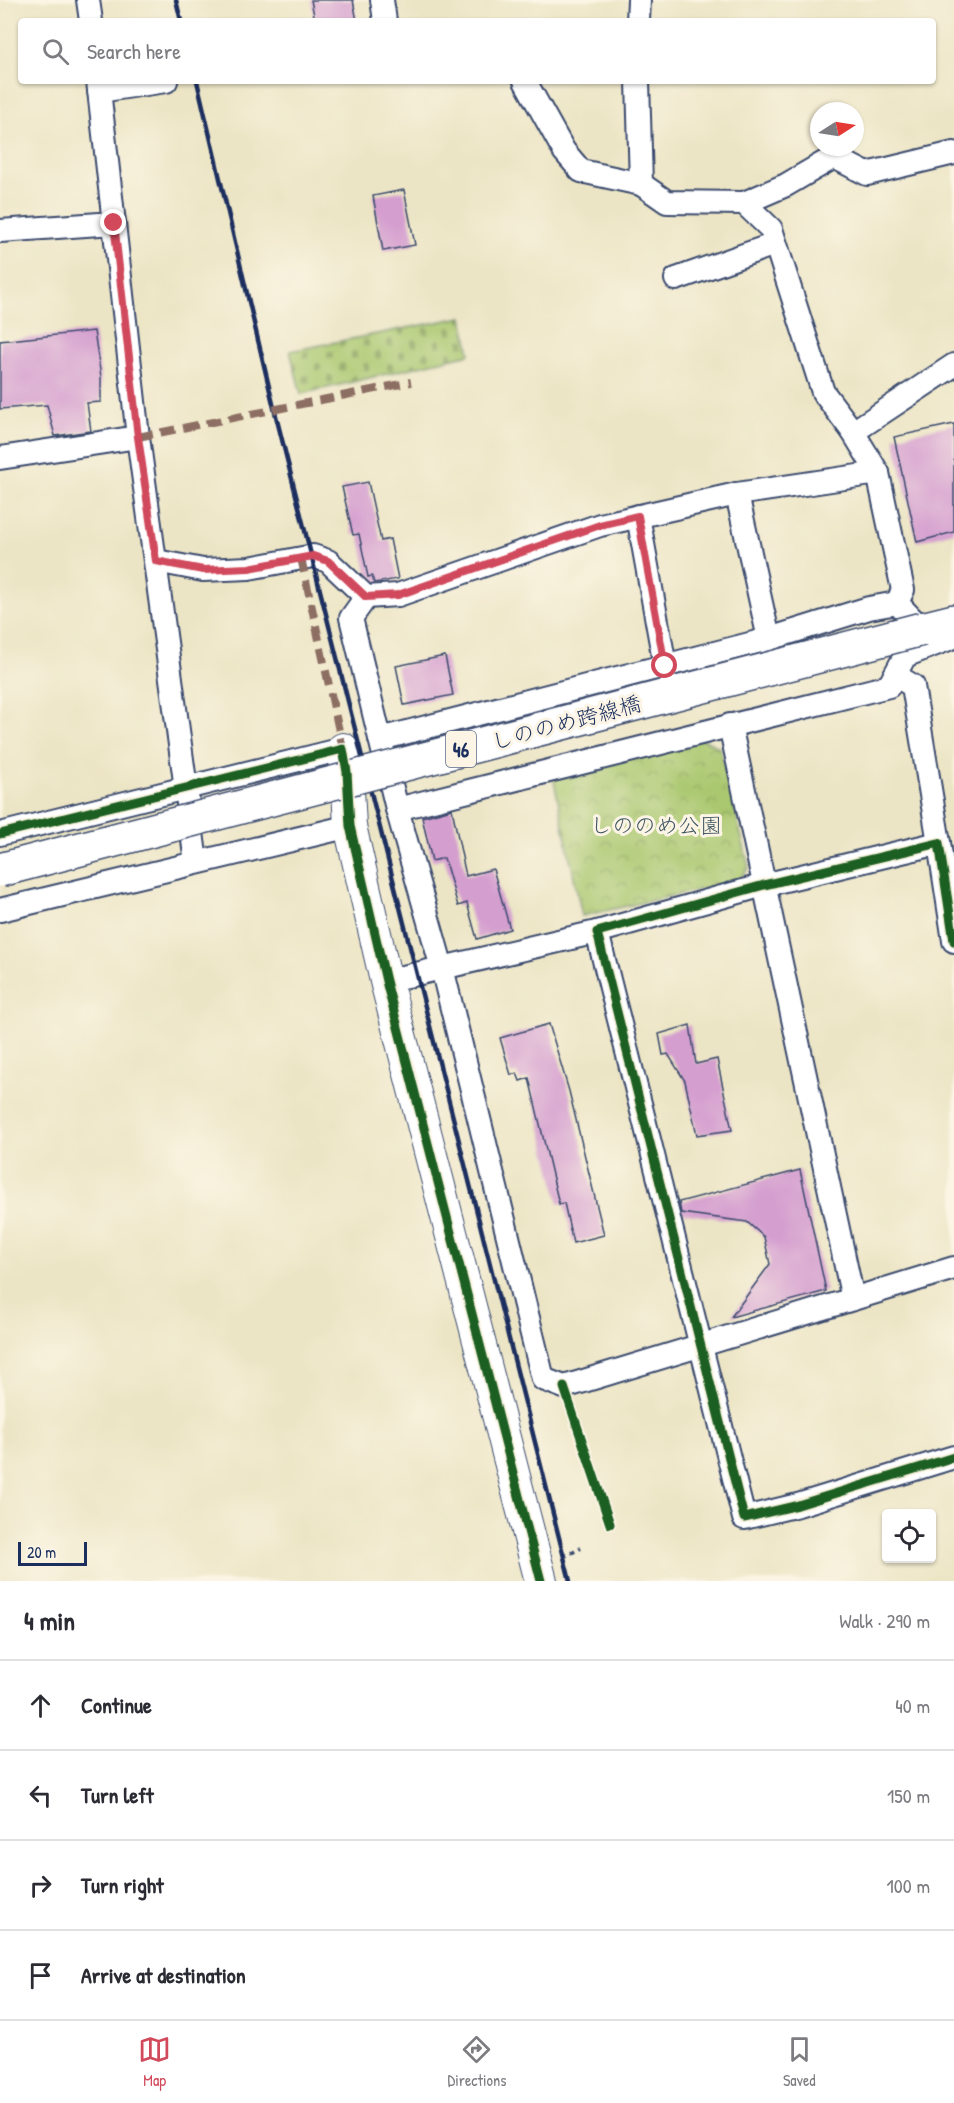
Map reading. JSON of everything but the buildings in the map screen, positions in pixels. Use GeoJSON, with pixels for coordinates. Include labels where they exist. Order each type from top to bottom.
{"type":"FeatureCollection","features":[{"type":"Feature","properties":{"kind":"main road","name":"46"},"geometry":{"type":"LineString","coordinates":[[922,629],[954,621]]}},
{"type":"Feature","properties":{"kind":"main road","name":"しののめ跨線橋"},"geometry":{"type":"LineString","coordinates":[[0,870],[922,629]]}},
{"type":"Feature","properties":{"kind":"street"},"geometry":{"type":"LineString","coordinates":[[88,0],[91,18]]}},
{"type":"Feature","properties":{"kind":"street"},"geometry":{"type":"LineString","coordinates":[[382,0],[385,18]]}},
{"type":"Feature","properties":{"kind":"street"},"geometry":{"type":"LineString","coordinates":[[638,18],[639,0]]}},
{"type":"Feature","properties":{"kind":"street"},"geometry":{"type":"LineString","coordinates":[[125,84],[98,86],[138,437],[196,862]]}},
{"type":"Feature","properties":{"kind":"street"},"geometry":{"type":"LineString","coordinates":[[527,84],[564,151],[581,171],[641,184],[667,202],[744,203],[786,185],[834,157],[867,174],[954,153]]}},
{"type":"Feature","properties":{"kind":"street"},"geometry":{"type":"LineString","coordinates":[[638,84],[641,184]]}},
{"type":"Feature","properties":{"kind":"street"},"geometry":{"type":"LineString","coordinates":[[744,203],[771,229],[823,392],[853,432],[878,472],[903,590],[897,603]]}},
{"type":"Feature","properties":{"kind":"street"},"geometry":{"type":"LineString","coordinates":[[0,231],[114,223]]}},
{"type":"Feature","properties":{"kind":"street"},"geometry":{"type":"LineString","coordinates":[[676,279],[775,244]]}},
{"type":"Feature","properties":{"kind":"street"},"geometry":{"type":"LineString","coordinates":[[853,432],[954,365]]}},
{"type":"Feature","properties":{"kind":"street"},"geometry":{"type":"LineString","coordinates":[[0,458],[138,437]]}},
{"type":"Feature","properties":{"kind":"street"},"geometry":{"type":"LineString","coordinates":[[156,561],[203,570],[249,568],[313,556],[328,561],[366,597],[398,595],[600,525],[737,494],[878,472]]}},
{"type":"Feature","properties":{"kind":"street"},"geometry":{"type":"LineString","coordinates":[[737,494],[769,639]]}},
{"type":"Feature","properties":{"kind":"street"},"geometry":{"type":"LineString","coordinates":[[638,516],[665,666]]}},
{"type":"Feature","properties":{"kind":"street"},"geometry":{"type":"LineString","coordinates":[[366,597],[351,618],[397,809],[442,968],[543,1379],[564,1387],[954,1268]]}},
{"type":"Feature","properties":{"kind":"street"},"geometry":{"type":"LineString","coordinates":[[897,603],[922,629]]}},
{"type":"Feature","properties":{"kind":"street"},"geometry":{"type":"LineString","coordinates":[[380,739],[769,639],[869,608],[897,603]]}},
{"type":"Feature","properties":{"kind":"street"},"geometry":{"type":"LineString","coordinates":[[397,809],[889,686],[905,656],[954,637]]}},
{"type":"Feature","properties":{"kind":"street"},"geometry":{"type":"LineString","coordinates":[[895,675],[912,686],[954,941]]}},
{"type":"Feature","properties":{"kind":"street"},"geometry":{"type":"LineString","coordinates":[[730,725],[853,1299]]}},
{"type":"Feature","properties":{"kind":"street"},"geometry":{"type":"LineString","coordinates":[[0,834],[343,748],[347,772],[350,826],[386,981],[541,1581]]}},
{"type":"Feature","properties":{"kind":"street"},"geometry":{"type":"LineString","coordinates":[[0,910],[350,826]]}},
{"type":"Feature","properties":{"kind":"street"},"geometry":{"type":"LineString","coordinates":[[386,981],[597,932],[764,885],[939,843]]}},
{"type":"Feature","properties":{"kind":"street"},"geometry":{"type":"LineString","coordinates":[[597,932],[744,1518],[808,1502],[954,1457]]}},
{"type":"Feature","properties":{"kind":"green space"},"geometry":{"type":"Polygon","coordinates":[[[463,317],[470,354],[301,394],[290,351],[463,317]]]}},
{"type":"Feature","properties":{"kind":"green space","name":"しののめ公園"},"geometry":{"type":"Polygon","coordinates":[[[703,739],[720,748],[749,867],[739,881],[582,916],[553,776],[703,739]]]}},
{"type":"Feature","properties":{"kind":"railway"},"geometry":{"type":"LineString","coordinates":[[176,0],[180,18]]}},
{"type":"Feature","properties":{"kind":"railway"},"geometry":{"type":"LineString","coordinates":[[198,84],[274,408],[570,1581]]}},
{"type":"Feature","properties":{"kind":"marked path"},"geometry":{"type":"LineString","coordinates":[[138,437],[411,382]]}},
{"type":"Feature","properties":{"kind":"marked path"},"geometry":{"type":"LineString","coordinates":[[301,558],[343,749]]}},
{"type":"Feature","properties":{"kind":"cycle path"},"geometry":{"type":"LineString","coordinates":[[0,834],[343,749],[347,772],[350,826],[386,981],[541,1581]]}},
{"type":"Feature","properties":{"kind":"cycle path"},"geometry":{"type":"LineString","coordinates":[[954,941],[939,843],[764,885],[597,932],[744,1518],[798,1505],[954,1457]]}},
{"type":"Feature","properties":{"kind":"cycle path"},"geometry":{"type":"LineString","coordinates":[[564,1387],[610,1524]]}},
{"type":"Feature","properties":{"kind":"route"},"geometry":{"type":"LineString","coordinates":[[114,223],[138,437],[156,561],[203,570],[249,568],[313,556],[328,561],[366,597],[398,595],[600,525],[638,516],[665,666]]}}]}
